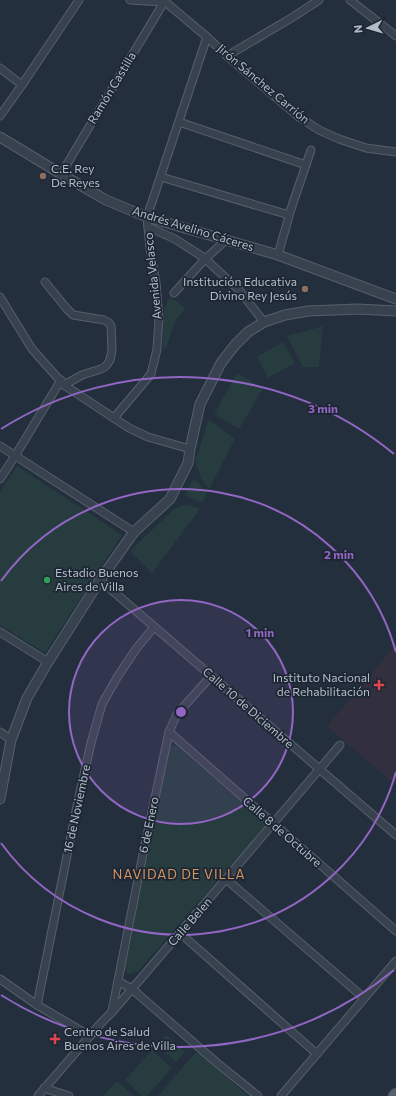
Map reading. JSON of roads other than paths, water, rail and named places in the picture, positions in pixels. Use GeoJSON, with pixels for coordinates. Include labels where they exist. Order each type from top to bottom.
{"type":"FeatureCollection","features":[{"type":"Feature","properties":{"kind":"street"},"geometry":{"type":"LineString","coordinates":[[0,116],[79,0]]}},
{"type":"Feature","properties":{"kind":"street"},"geometry":{"type":"LineString","coordinates":[[130,0],[164,1]]}},
{"type":"Feature","properties":{"kind":"street"},"geometry":{"type":"LineString","coordinates":[[227,56],[319,0]]}},
{"type":"Feature","properties":{"kind":"street"},"geometry":{"type":"LineString","coordinates":[[350,0],[396,36]]}},
{"type":"Feature","properties":{"kind":"street","name":"Jirón Sánchez Carrión"},"geometry":{"type":"LineString","coordinates":[[164,1],[299,117],[319,130],[339,139],[366,148],[396,152]]}},
{"type":"Feature","properties":{"kind":"street","name":"Ramón Castilla"},"geometry":{"type":"LineString","coordinates":[[61,174],[164,1]]}},
{"type":"Feature","properties":{"kind":"street","name":"Avenida Velasco"},"geometry":{"type":"LineString","coordinates":[[114,418],[151,374],[157,349],[159,318],[156,283],[150,248],[148,217],[207,37]]}},
{"type":"Feature","properties":{"kind":"street"},"geometry":{"type":"LineString","coordinates":[[0,68],[22,85]]}},
{"type":"Feature","properties":{"kind":"street"},"geometry":{"type":"LineString","coordinates":[[179,122],[306,165]]}},
{"type":"Feature","properties":{"kind":"street","name":"Andrés Avelino Cáceres"},"geometry":{"type":"LineString","coordinates":[[0,137],[106,200],[148,217],[278,256],[396,299]]}},
{"type":"Feature","properties":{"kind":"street"},"geometry":{"type":"LineString","coordinates":[[278,256],[289,215],[311,150]]}},
{"type":"Feature","properties":{"kind":"street"},"geometry":{"type":"LineString","coordinates":[[161,178],[289,215]]}},
{"type":"Feature","properties":{"kind":"street"},"geometry":{"type":"LineString","coordinates":[[148,228],[175,238],[205,259],[239,290],[264,322]]}},
{"type":"Feature","properties":{"kind":"street"},"geometry":{"type":"LineString","coordinates":[[174,293],[205,259],[226,240]]}},
{"type":"Feature","properties":{"kind":"street"},"geometry":{"type":"LineString","coordinates":[[0,479],[62,382],[101,369],[106,366],[110,360],[112,350],[111,326],[109,323],[104,320],[74,315],[67,309],[45,282]]}},
{"type":"Feature","properties":{"kind":"street"},"geometry":{"type":"LineString","coordinates":[[0,297],[32,349],[62,382],[129,428],[148,437],[190,449]]}},
{"type":"Feature","properties":{"kind":"street"},"geometry":{"type":"LineString","coordinates":[[0,799],[12,740],[27,698],[100,580],[134,532],[170,499],[188,463],[200,404],[221,363],[234,345],[248,332],[264,322],[285,315],[308,311],[358,309],[396,311]]}},
{"type":"Feature","properties":{"kind":"street"},"geometry":{"type":"LineString","coordinates":[[0,446],[134,532]]}},
{"type":"Feature","properties":{"kind":"street","name":"Calle 10 de Diciembre"},"geometry":{"type":"LineString","coordinates":[[100,580],[396,835]]}},
{"type":"Feature","properties":{"kind":"street","name":"16 de Noviembre"},"geometry":{"type":"LineString","coordinates":[[37,1005],[78,801],[91,743],[102,704],[136,648],[154,627]]}},
{"type":"Feature","properties":{"kind":"street"},"geometry":{"type":"LineString","coordinates":[[0,632],[48,662]]}},
{"type":"Feature","properties":{"kind":"street","name":"6 de Enero"},"geometry":{"type":"LineString","coordinates":[[112,1012],[168,732],[177,714],[211,676]]}},
{"type":"Feature","properties":{"kind":"street"},"geometry":{"type":"LineString","coordinates":[[0,732],[12,740]]}},
{"type":"Feature","properties":{"kind":"street","name":"Calle 8 de Octubre"},"geometry":{"type":"LineString","coordinates":[[168,732],[396,931]]}},
{"type":"Feature","properties":{"kind":"street","name":"Calle Belen"},"geometry":{"type":"LineString","coordinates":[[38,1096],[132,989],[340,745]]}},
{"type":"Feature","properties":{"kind":"street"},"geometry":{"type":"LineString","coordinates":[[226,879],[364,998]]}},
{"type":"Feature","properties":{"kind":"street"},"geometry":{"type":"LineString","coordinates":[[180,932],[316,1054]]}},
{"type":"Feature","properties":{"kind":"street"},"geometry":{"type":"LineString","coordinates":[[281,1096],[396,961]]}},
{"type":"Feature","properties":{"kind":"street"},"geometry":{"type":"LineString","coordinates":[[0,979],[37,1005],[90,1036]]}},
{"type":"Feature","properties":{"kind":"street"},"geometry":{"type":"LineString","coordinates":[[118,981],[132,989],[217,1063],[258,1096]]}},
{"type":"Feature","properties":{"kind":"street"},"geometry":{"type":"LineString","coordinates":[[44,1088],[69,1096]]}},
{"type":"Feature","properties":{"kind":"place","name":"C.E. Rey De Reyes"},"geometry":{"type":"Point","coordinates":[43,176]}},
{"type":"Feature","properties":{"kind":"place","name":"Institución Educativa Divino Rey Jesús"},"geometry":{"type":"Point","coordinates":[305,289]}},
{"type":"Feature","properties":{"kind":"place","name":"Estadio Buenos Aires de Villa"},"geometry":{"type":"Point","coordinates":[47,580]}},
{"type":"Feature","properties":{"kind":"place","name":"Instituto Nacional de Rehabilitación"},"geometry":{"type":"Point","coordinates":[379,685]}},
{"type":"Feature","properties":{"kind":"place","name":"Centro de Salud Buenos Aires de Villa"},"geometry":{"type":"Point","coordinates":[55,1039]}},
{"type":"Feature","properties":{"kind":"district","name":"NAVIDAD DE VILLA"},"geometry":{"type":"Point","coordinates":[179,874]}}]}
